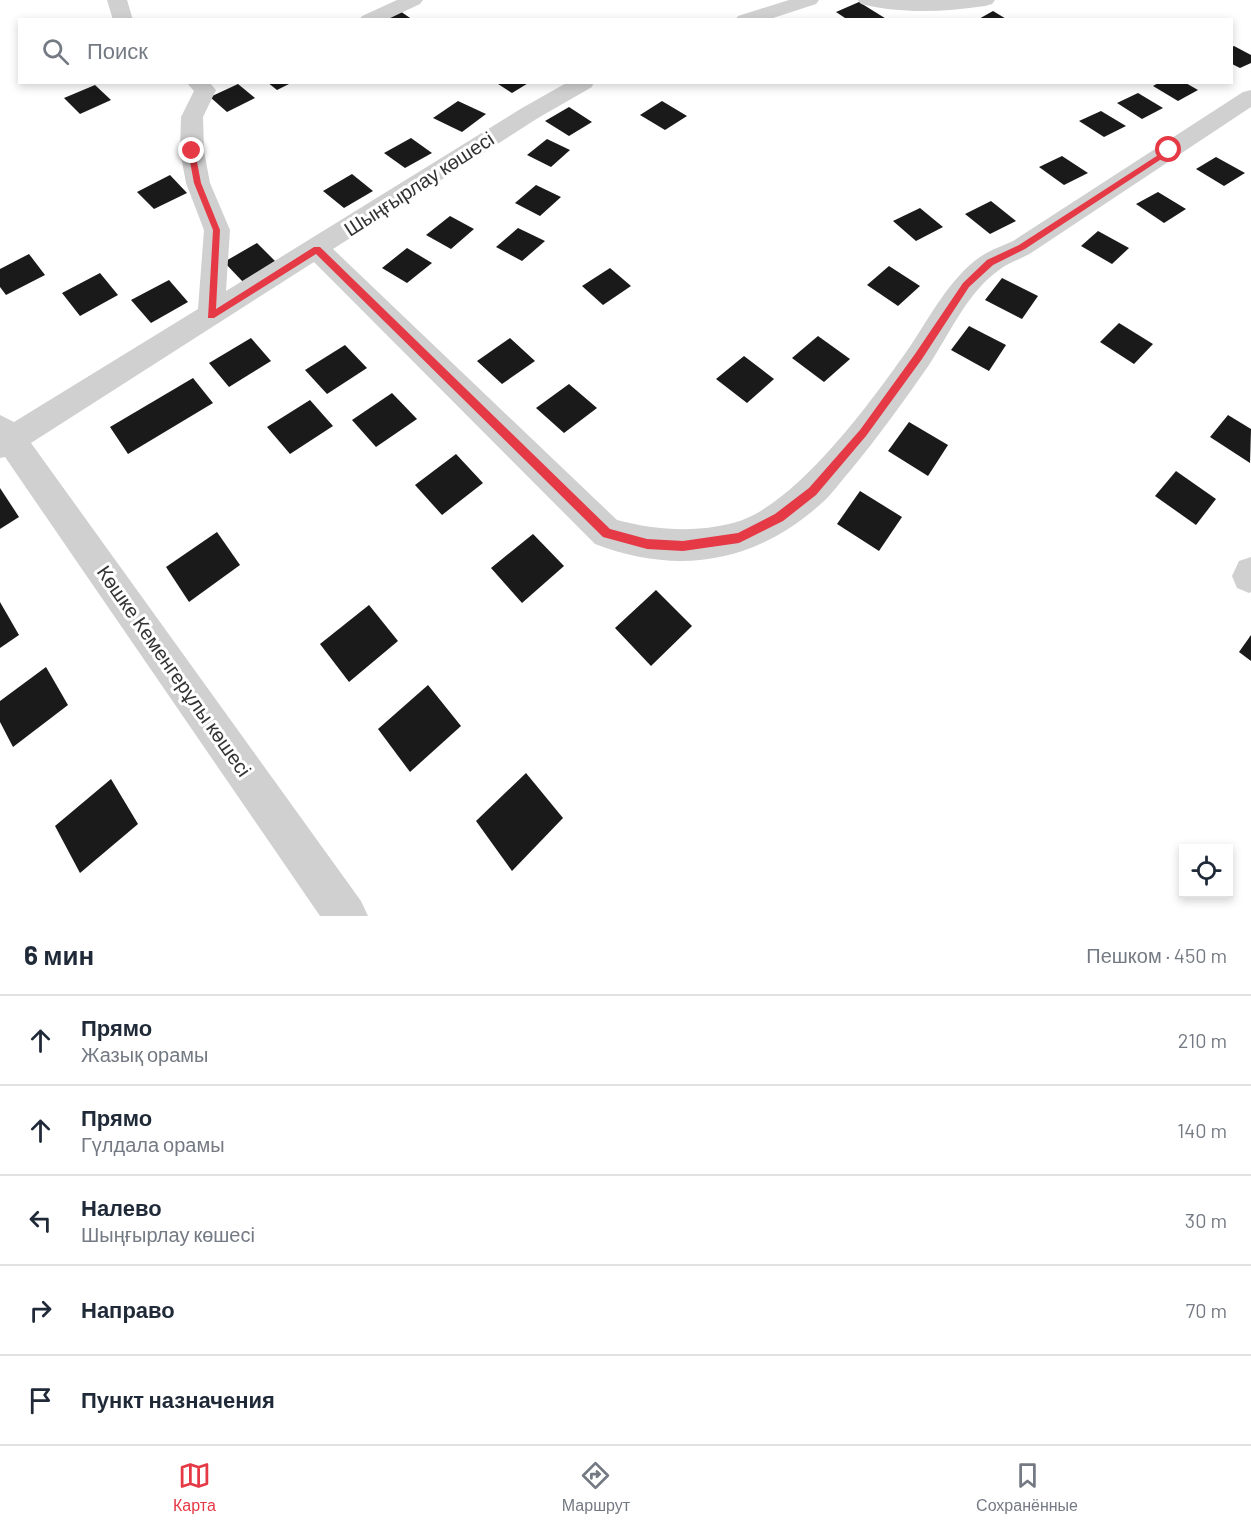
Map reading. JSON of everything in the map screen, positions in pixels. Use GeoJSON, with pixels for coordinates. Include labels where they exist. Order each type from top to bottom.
{"type":"FeatureCollection","features":[{"type":"Feature","properties":{"kind":"street"},"geometry":{"type":"LineString","coordinates":[[117,0],[122,18]]}},
{"type":"Feature","properties":{"kind":"street"},"geometry":{"type":"LineString","coordinates":[[373,18],[413,0]]}},
{"type":"Feature","properties":{"kind":"street"},"geometry":{"type":"LineString","coordinates":[[751,18],[809,0]]}},
{"type":"Feature","properties":{"kind":"street"},"geometry":{"type":"LineString","coordinates":[[868,0],[901,6],[943,7],[985,0]]}},
{"type":"Feature","properties":{"kind":"street","name":"Шыңғырлау көшесі"},"geometry":{"type":"LineString","coordinates":[[4,438],[211,316],[530,113],[581,84]]}},
{"type":"Feature","properties":{"kind":"street"},"geometry":{"type":"LineString","coordinates":[[208,85],[192,117],[192,151],[198,183],[216,230],[211,316]]}},
{"type":"Feature","properties":{"kind":"street"},"geometry":{"type":"LineString","coordinates":[[317,249],[607,533],[647,544],[683,546],[739,538],[779,517],[813,491],[863,433],[919,356],[966,285],[990,262],[1022,247],[1251,96]]}},
{"type":"Feature","properties":{"kind":"street","name":"Көшке Кеменгерұлы көшесі"},"geometry":{"type":"LineString","coordinates":[[4,438],[346,916]]}},
{"type":"Feature","properties":{"kind":"building"},"geometry":{"type":"Polygon","coordinates":[[[859,2],[885,18],[845,18],[836,12],[859,2]]]}},
{"type":"Feature","properties":{"kind":"building"},"geometry":{"type":"Polygon","coordinates":[[[400,11],[410,18],[385,18],[400,11]]]}},
{"type":"Feature","properties":{"kind":"building"},"geometry":{"type":"Polygon","coordinates":[[[993,11],[1005,18],[981,18],[993,11]]]}},
{"type":"Feature","properties":{"kind":"building"},"geometry":{"type":"Polygon","coordinates":[[[1233,46],[1251,55],[1251,63],[1240,68],[1233,64],[1233,46]]]}},
{"type":"Feature","properties":{"kind":"building"},"geometry":{"type":"Polygon","coordinates":[[[238,84],[255,98],[227,112],[210,97],[238,84]]]}},
{"type":"Feature","properties":{"kind":"building"},"geometry":{"type":"Polygon","coordinates":[[[270,84],[289,84],[277,90],[270,84]]]}},
{"type":"Feature","properties":{"kind":"building"},"geometry":{"type":"Polygon","coordinates":[[[498,84],[527,84],[512,93],[498,84]]]}},
{"type":"Feature","properties":{"kind":"building"},"geometry":{"type":"Polygon","coordinates":[[[1188,84],[1198,90],[1178,101],[1153,86],[1188,84]]]}},
{"type":"Feature","properties":{"kind":"building"},"geometry":{"type":"Polygon","coordinates":[[[95,85],[111,100],[80,114],[64,98],[95,85]]]}},
{"type":"Feature","properties":{"kind":"building"},"geometry":{"type":"Polygon","coordinates":[[[1138,93],[1163,108],[1142,119],[1117,103],[1138,93]]]}},
{"type":"Feature","properties":{"kind":"building"},"geometry":{"type":"Polygon","coordinates":[[[458,101],[486,114],[462,132],[433,118],[458,101]]]}},
{"type":"Feature","properties":{"kind":"building"},"geometry":{"type":"Polygon","coordinates":[[[662,101],[687,116],[665,130],[640,115],[662,101]]]}},
{"type":"Feature","properties":{"kind":"building"},"geometry":{"type":"Polygon","coordinates":[[[569,107],[592,122],[569,136],[545,121],[569,107]]]}},
{"type":"Feature","properties":{"kind":"building"},"geometry":{"type":"Polygon","coordinates":[[[1101,111],[1126,126],[1104,137],[1079,121],[1101,111]]]}},
{"type":"Feature","properties":{"kind":"building"},"geometry":{"type":"Polygon","coordinates":[[[411,138],[432,153],[405,168],[384,153],[411,138]]]}},
{"type":"Feature","properties":{"kind":"building"},"geometry":{"type":"Polygon","coordinates":[[[547,139],[570,150],[551,167],[527,155],[547,139]]]}},
{"type":"Feature","properties":{"kind":"building"},"geometry":{"type":"Polygon","coordinates":[[[1062,156],[1088,173],[1064,185],[1039,167],[1062,156]]]}},
{"type":"Feature","properties":{"kind":"building"},"geometry":{"type":"Polygon","coordinates":[[[1216,157],[1245,173],[1224,186],[1196,169],[1216,157]]]}},
{"type":"Feature","properties":{"kind":"building"},"geometry":{"type":"Polygon","coordinates":[[[352,174],[373,191],[344,208],[323,191],[352,174]]]}},
{"type":"Feature","properties":{"kind":"building"},"geometry":{"type":"Polygon","coordinates":[[[170,175],[187,193],[154,209],[137,192],[170,175]]]}},
{"type":"Feature","properties":{"kind":"building"},"geometry":{"type":"Polygon","coordinates":[[[536,185],[561,197],[540,216],[515,203],[536,185]]]}},
{"type":"Feature","properties":{"kind":"building"},"geometry":{"type":"Polygon","coordinates":[[[1158,192],[1186,209],[1164,223],[1136,204],[1158,192]]]}},
{"type":"Feature","properties":{"kind":"building"},"geometry":{"type":"Polygon","coordinates":[[[991,201],[1016,221],[990,234],[965,214],[991,201]]]}},
{"type":"Feature","properties":{"kind":"building"},"geometry":{"type":"Polygon","coordinates":[[[920,208],[943,227],[916,241],[893,221],[920,208]]]}},
{"type":"Feature","properties":{"kind":"building"},"geometry":{"type":"Polygon","coordinates":[[[450,216],[474,229],[451,249],[426,235],[450,216]]]}},
{"type":"Feature","properties":{"kind":"building"},"geometry":{"type":"Polygon","coordinates":[[[518,228],[545,241],[522,261],[496,247],[518,228]]]}},
{"type":"Feature","properties":{"kind":"building"},"geometry":{"type":"Polygon","coordinates":[[[1098,231],[1129,248],[1112,264],[1081,246],[1098,231]]]}},
{"type":"Feature","properties":{"kind":"building"},"geometry":{"type":"Polygon","coordinates":[[[257,243],[278,264],[244,283],[224,262],[257,243]]]}},
{"type":"Feature","properties":{"kind":"building"},"geometry":{"type":"Polygon","coordinates":[[[407,248],[432,263],[407,283],[382,268],[407,248]]]}},
{"type":"Feature","properties":{"kind":"building"},"geometry":{"type":"Polygon","coordinates":[[[29,254],[45,275],[6,295],[0,287],[0,269],[29,254]]]}},
{"type":"Feature","properties":{"kind":"building"},"geometry":{"type":"Polygon","coordinates":[[[889,266],[920,286],[898,306],[867,285],[889,266]]]}},
{"type":"Feature","properties":{"kind":"building"},"geometry":{"type":"Polygon","coordinates":[[[610,268],[631,286],[603,305],[582,286],[610,268]]]}},
{"type":"Feature","properties":{"kind":"building"},"geometry":{"type":"Polygon","coordinates":[[[100,273],[118,295],[80,316],[62,293],[100,273]]]}},
{"type":"Feature","properties":{"kind":"building"},"geometry":{"type":"Polygon","coordinates":[[[1002,278],[1038,296],[1022,319],[985,300],[1002,278]]]}},
{"type":"Feature","properties":{"kind":"building"},"geometry":{"type":"Polygon","coordinates":[[[169,280],[188,302],[151,323],[131,300],[169,280]]]}},
{"type":"Feature","properties":{"kind":"building"},"geometry":{"type":"Polygon","coordinates":[[[1119,323],[1153,344],[1134,364],[1100,342],[1119,323]]]}},
{"type":"Feature","properties":{"kind":"building"},"geometry":{"type":"Polygon","coordinates":[[[969,326],[1006,345],[989,371],[951,350],[969,326]]]}},
{"type":"Feature","properties":{"kind":"building"},"geometry":{"type":"Polygon","coordinates":[[[818,336],[850,359],[824,382],[792,358],[818,336]]]}},
{"type":"Feature","properties":{"kind":"building"},"geometry":{"type":"Polygon","coordinates":[[[251,338],[271,361],[229,387],[209,363],[251,338]]]}},
{"type":"Feature","properties":{"kind":"building"},"geometry":{"type":"Polygon","coordinates":[[[510,338],[535,361],[502,384],[477,361],[510,338]]]}},
{"type":"Feature","properties":{"kind":"building"},"geometry":{"type":"Polygon","coordinates":[[[345,345],[367,368],[327,394],[305,370],[345,345]]]}},
{"type":"Feature","properties":{"kind":"building"},"geometry":{"type":"Polygon","coordinates":[[[744,356],[774,379],[747,403],[716,379],[744,356]]]}},
{"type":"Feature","properties":{"kind":"building"},"geometry":{"type":"Polygon","coordinates":[[[193,378],[213,403],[128,454],[110,427],[193,378]]]}},
{"type":"Feature","properties":{"kind":"building"},"geometry":{"type":"Polygon","coordinates":[[[569,384],[597,408],[564,433],[536,408],[569,384]]]}},
{"type":"Feature","properties":{"kind":"building"},"geometry":{"type":"Polygon","coordinates":[[[392,393],[417,419],[376,447],[352,420],[392,393]]]}},
{"type":"Feature","properties":{"kind":"building"},"geometry":{"type":"Polygon","coordinates":[[[310,400],[333,426],[290,454],[267,427],[310,400]]]}},
{"type":"Feature","properties":{"kind":"building"},"geometry":{"type":"Polygon","coordinates":[[[1228,415],[1251,429],[1250,463],[1210,437],[1228,415]]]}},
{"type":"Feature","properties":{"kind":"building"},"geometry":{"type":"Polygon","coordinates":[[[909,422],[948,445],[928,476],[888,451],[909,422]]]}},
{"type":"Feature","properties":{"kind":"building"},"geometry":{"type":"Polygon","coordinates":[[[456,454],[483,483],[442,515],[415,485],[456,454]]]}},
{"type":"Feature","properties":{"kind":"building"},"geometry":{"type":"Polygon","coordinates":[[[1176,471],[1216,499],[1196,525],[1155,496],[1176,471]]]}},
{"type":"Feature","properties":{"kind":"building"},"geometry":{"type":"Polygon","coordinates":[[[0,488],[19,517],[0,529],[0,488]]]}},
{"type":"Feature","properties":{"kind":"building"},"geometry":{"type":"Polygon","coordinates":[[[860,491],[902,517],[879,551],[837,524],[860,491]]]}},
{"type":"Feature","properties":{"kind":"building"},"geometry":{"type":"Polygon","coordinates":[[[217,532],[240,565],[189,602],[166,567],[217,532]]]}},
{"type":"Feature","properties":{"kind":"building"},"geometry":{"type":"Polygon","coordinates":[[[533,534],[564,566],[522,603],[491,568],[533,534]]]}},
{"type":"Feature","properties":{"kind":"building"},"geometry":{"type":"Polygon","coordinates":[[[656,590],[692,626],[651,666],[615,628],[656,590]]]}},
{"type":"Feature","properties":{"kind":"building"},"geometry":{"type":"Polygon","coordinates":[[[0,602],[19,635],[0,648],[0,602]]]}},
{"type":"Feature","properties":{"kind":"building"},"geometry":{"type":"Polygon","coordinates":[[[369,605],[398,641],[349,682],[320,644],[369,605]]]}},
{"type":"Feature","properties":{"kind":"building"},"geometry":{"type":"Polygon","coordinates":[[[1251,635],[1251,661],[1239,652],[1251,635]]]}},
{"type":"Feature","properties":{"kind":"building"},"geometry":{"type":"Polygon","coordinates":[[[46,667],[68,705],[13,747],[0,722],[0,701],[46,667]]]}},
{"type":"Feature","properties":{"kind":"building"},"geometry":{"type":"Polygon","coordinates":[[[428,685],[461,726],[410,772],[378,729],[428,685]]]}},
{"type":"Feature","properties":{"kind":"building"},"geometry":{"type":"Polygon","coordinates":[[[526,773],[563,818],[512,871],[476,821],[526,773]]]}},
{"type":"Feature","properties":{"kind":"building"},"geometry":{"type":"Polygon","coordinates":[[[111,779],[138,824],[80,873],[55,826],[111,779]]]}},
{"type":"Feature","properties":{"kind":"route"},"geometry":{"type":"LineString","coordinates":[[192,151],[198,183],[216,230],[211,316],[317,249],[607,533],[647,544],[683,546],[739,538],[779,517],[813,491],[863,433],[919,356],[966,285],[990,262],[1022,247],[1169,150]]}}]}
